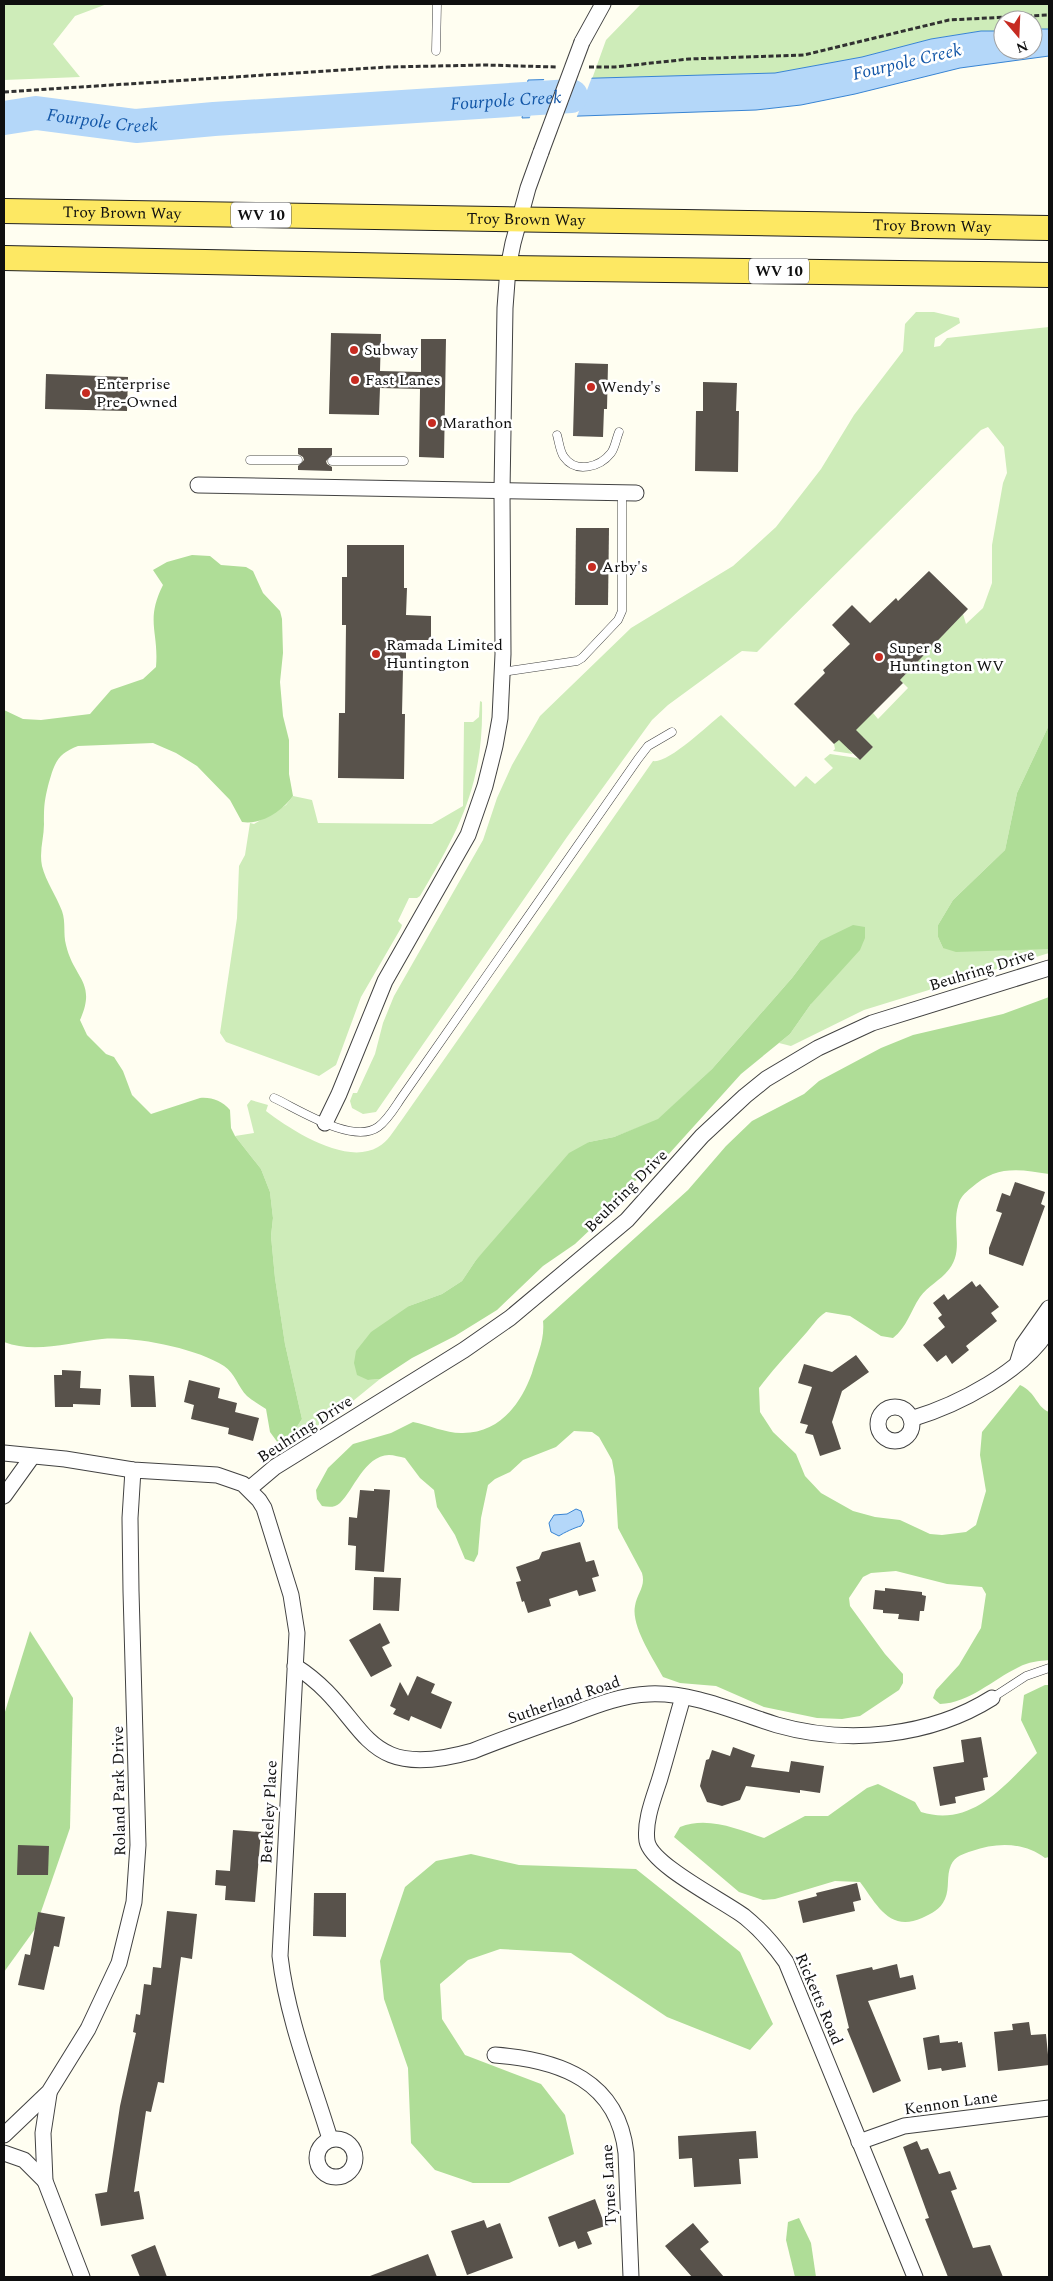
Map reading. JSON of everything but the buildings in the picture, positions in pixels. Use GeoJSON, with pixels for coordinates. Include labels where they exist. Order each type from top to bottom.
{"type":"FeatureCollection","features":[{"type":"Feature","properties":{"kind":"main road","name":"Troy Brown Way"},"geometry":{"type":"LineString","coordinates":[[4,211],[1049,228]]}},
{"type":"Feature","properties":{"kind":"main road","name":"WV 10"},"geometry":{"type":"LineString","coordinates":[[4,258],[508,268],[1049,275]]}},
{"type":"Feature","properties":{"kind":"street"},"geometry":{"type":"LineString","coordinates":[[325,1123],[340,1094],[385,981],[468,835],[486,786],[500,718],[502,672],[502,490],[505,308],[508,268],[519,219],[541,152],[582,42],[603,4]]}},
{"type":"Feature","properties":{"kind":"street"},"geometry":{"type":"LineString","coordinates":[[198,485],[629,493]]}},
{"type":"Feature","properties":{"kind":"street","name":"Beuhring Drive"},"geometry":{"type":"LineString","coordinates":[[249,1489],[281,1462],[464,1350],[510,1318],[627,1220],[702,1136],[745,1096],[766,1080],[818,1048],[872,1023],[1049,968]]}},
{"type":"Feature","properties":{"kind":"street"},"geometry":{"type":"LineString","coordinates":[[1018,1361],[1023,1345],[1049,1308]]}},
{"type":"Feature","properties":{"kind":"street"},"geometry":{"type":"LineString","coordinates":[[911,1419],[963,1398],[992,1382],[1034,1351],[1049,1329]]}},
{"type":"Feature","properties":{"kind":"street"},"geometry":{"type":"LineString","coordinates":[[4,1454],[66,1459],[133,1470],[217,1475],[232,1479],[249,1489]]}},
{"type":"Feature","properties":{"kind":"street"},"geometry":{"type":"LineString","coordinates":[[4,1496],[32,1457]]}},
{"type":"Feature","properties":{"kind":"street","name":"Roland Park Drive"},"geometry":{"type":"LineString","coordinates":[[4,2135],[49,2092],[88,2029],[104,1998],[118,1963],[134,1902],[138,1844],[130,1518],[133,1470]]}},
{"type":"Feature","properties":{"kind":"street","name":"Berkeley Place"},"geometry":{"type":"LineString","coordinates":[[249,1489],[259,1500],[269,1519],[291,1595],[297,1633],[280,1956],[282,1975],[296,2028],[330,2139]]}},
{"type":"Feature","properties":{"kind":"street","name":"Sutherland Road"},"geometry":{"type":"LineString","coordinates":[[295,1666],[316,1681],[370,1742],[389,1754],[421,1760],[456,1756],[626,1697],[649,1694],[683,1697],[714,1704],[803,1732],[846,1737],[889,1733],[940,1722],[970,1711],[992,1698]]}},
{"type":"Feature","properties":{"kind":"street","name":"Ricketts Road"},"geometry":{"type":"LineString","coordinates":[[683,1697],[652,1805],[646,1832],[647,1843],[651,1851],[668,1867],[733,1908],[756,1927],[786,1962],[915,2277]]}},
{"type":"Feature","properties":{"kind":"street","name":"Tynes Lane"},"geometry":{"type":"LineString","coordinates":[[495,2055],[520,2057],[560,2067],[587,2082],[611,2106],[619,2120],[624,2135],[631,2277]]}},
{"type":"Feature","properties":{"kind":"street","name":"Roland Park Drive"},"geometry":{"type":"LineString","coordinates":[[45,2181],[43,2133],[49,2092]]}},
{"type":"Feature","properties":{"kind":"street","name":"Kennon Lane"},"geometry":{"type":"LineString","coordinates":[[859,2142],[904,2126],[1049,2108]]}},
{"type":"Feature","properties":{"kind":"street"},"geometry":{"type":"LineString","coordinates":[[4,2153],[24,2160],[45,2181],[82,2277]]}},
{"type":"Feature","properties":{"kind":"lane"},"geometry":{"type":"LineString","coordinates":[[436,51],[437,4]]}},
{"type":"Feature","properties":{"kind":"lane"},"geometry":{"type":"LineString","coordinates":[[557,435],[563,456],[569,464],[578,467],[589,467],[602,462],[612,452],[618,432]]}},
{"type":"Feature","properties":{"kind":"lane"},"geometry":{"type":"LineString","coordinates":[[250,460],[298,460]]}},
{"type":"Feature","properties":{"kind":"lane"},"geometry":{"type":"LineString","coordinates":[[332,461],[404,461]]}},
{"type":"Feature","properties":{"kind":"lane"},"geometry":{"type":"LineString","coordinates":[[502,672],[582,658],[618,620],[622,611],[629,493]]}},
{"type":"Feature","properties":{"kind":"lane"},"geometry":{"type":"LineString","coordinates":[[274,1098],[325,1123],[356,1133],[377,1128],[386,1120],[638,759],[648,746],[672,732]]}},
{"type":"Feature","properties":{"kind":"lane"},"geometry":{"type":"LineString","coordinates":[[992,1698],[1026,1676],[1049,1668]]}},
{"type":"Feature","properties":{"kind":"path"},"geometry":{"type":"LineString","coordinates":[[586,67],[615,67],[689,59],[804,55],[949,20],[1049,15]]}},
{"type":"Feature","properties":{"kind":"path"},"geometry":{"type":"LineString","coordinates":[[4,92],[388,67],[486,65],[566,67]]}},
{"type":"Feature","properties":{"kind":"green space"},"geometry":{"type":"Polygon","coordinates":[[[4,4],[107,4],[75,16],[53,44],[80,77],[4,80],[4,4]]]}},
{"type":"Feature","properties":{"kind":"green space"},"geometry":{"type":"Polygon","coordinates":[[[641,4],[1049,4],[1049,29],[1043,29],[1043,10],[993,10],[993,31],[981,31],[931,39],[862,57],[775,73],[592,79],[606,40],[641,4]]]}},
{"type":"Feature","properties":{"kind":"green space"},"geometry":{"type":"Polygon","coordinates":[[[916,312],[934,312],[959,318],[960,323],[935,338],[934,347],[940,346],[947,338],[1049,327],[1049,725],[1017,793],[1005,850],[953,900],[938,925],[938,937],[943,948],[1049,949],[1049,953],[864,1010],[791,1046],[779,1043],[790,1034],[811,1004],[820,941],[792,978],[712,1069],[658,1120],[614,1137],[589,1142],[476,1260],[462,1281],[442,1294],[409,1306],[368,1380],[380,1379],[348,1405],[317,1426],[293,1433],[302,1419],[285,1344],[275,1278],[271,1236],[273,1218],[270,1192],[261,1169],[235,1136],[254,1133],[247,1105],[251,1100],[268,1105],[266,1111],[304,1136],[335,1149],[365,1152],[382,1145],[401,1121],[653,761],[660,760],[678,750],[721,715],[795,787],[806,776],[815,784],[833,768],[824,759],[830,754],[860,760],[873,747],[863,737],[849,750],[853,754],[833,751],[835,749],[834,744],[865,714],[873,713],[878,719],[908,688],[900,680],[963,614],[966,624],[983,608],[992,583],[992,545],[1003,483],[1007,473],[1004,447],[988,427],[981,430],[757,652],[742,651],[668,705],[652,720],[567,837],[376,1112],[363,1114],[352,1108],[350,1101],[353,1093],[357,1093],[375,1054],[383,1023],[394,996],[483,840],[497,798],[512,765],[540,716],[631,628],[733,566],[776,527],[821,469],[854,415],[903,351],[905,324],[916,312]]]}},
{"type":"Feature","properties":{"kind":"green space"},"geometry":{"type":"Polygon","coordinates":[[[192,555],[210,556],[221,565],[246,567],[253,571],[263,593],[280,611],[283,653],[280,682],[283,716],[289,740],[289,774],[293,796],[271,816],[257,821],[242,822],[230,800],[197,766],[176,753],[153,743],[78,746],[60,757],[52,772],[44,809],[41,860],[46,878],[62,911],[65,941],[70,956],[85,989],[85,1007],[80,1020],[87,1035],[106,1054],[114,1057],[123,1071],[132,1095],[151,1114],[200,1098],[213,1099],[224,1104],[230,1110],[231,1128],[235,1136],[261,1169],[270,1192],[273,1218],[271,1236],[275,1278],[285,1344],[302,1419],[293,1433],[278,1443],[270,1432],[266,1409],[247,1396],[228,1369],[198,1354],[147,1341],[131,1339],[102,1339],[40,1347],[28,1347],[4,1342],[4,710],[23,719],[41,720],[90,714],[111,690],[143,679],[156,667],[154,617],[158,597],[163,585],[153,570],[167,562],[192,555]]]}},
{"type":"Feature","properties":{"kind":"green space"},"geometry":{"type":"Polygon","coordinates":[[[480,701],[482,702],[482,731],[479,757],[467,804],[447,849],[420,896],[409,898],[398,921],[402,925],[401,928],[361,997],[336,1065],[319,1076],[226,1042],[220,1033],[237,918],[239,866],[245,855],[250,823],[254,824],[286,805],[293,796],[312,800],[318,823],[432,824],[463,806],[464,722],[473,722],[479,717],[480,701]]]}},
{"type":"Feature","properties":{"kind":"green space"},"geometry":{"type":"Polygon","coordinates":[[[1049,725],[1049,949],[956,952],[943,948],[938,937],[938,925],[953,900],[1005,850],[1017,793],[1049,725]]]}},
{"type":"Feature","properties":{"kind":"green space"},"geometry":{"type":"Polygon","coordinates":[[[853,925],[865,927],[865,938],[860,950],[811,1004],[790,1034],[741,1074],[658,1166],[626,1187],[593,1227],[575,1244],[543,1266],[497,1310],[455,1336],[412,1358],[380,1379],[368,1380],[357,1375],[354,1363],[356,1351],[371,1332],[409,1306],[442,1294],[462,1281],[476,1260],[569,1153],[589,1142],[614,1137],[658,1119],[712,1069],[792,978],[820,941],[853,925]]]}},
{"type":"Feature","properties":{"kind":"green space"},"geometry":{"type":"Polygon","coordinates":[[[1049,997],[1049,1174],[1017,1170],[998,1172],[980,1181],[965,1194],[958,1206],[957,1246],[952,1265],[944,1275],[924,1292],[905,1324],[893,1338],[881,1336],[850,1316],[826,1312],[816,1321],[759,1388],[760,1412],[773,1432],[796,1454],[805,1476],[821,1493],[853,1511],[875,1517],[900,1520],[930,1534],[942,1535],[966,1532],[976,1525],[986,1491],[980,1455],[982,1432],[1020,1385],[1026,1388],[1041,1407],[1049,1412],[1049,1660],[1022,1665],[971,1695],[951,1703],[940,1704],[933,1698],[936,1690],[959,1665],[981,1628],[986,1594],[982,1587],[947,1584],[896,1571],[871,1573],[863,1577],[849,1598],[850,1606],[885,1654],[903,1674],[903,1683],[899,1690],[860,1716],[842,1719],[817,1718],[764,1707],[716,1686],[680,1683],[663,1677],[636,1623],[635,1606],[643,1578],[618,1528],[612,1460],[599,1437],[592,1432],[574,1431],[556,1447],[523,1460],[510,1472],[495,1479],[488,1485],[481,1518],[478,1554],[474,1562],[465,1559],[455,1535],[437,1507],[434,1490],[420,1478],[405,1458],[389,1455],[373,1461],[360,1474],[345,1497],[336,1506],[322,1506],[317,1499],[316,1490],[328,1468],[353,1444],[391,1433],[413,1422],[449,1432],[475,1432],[497,1423],[507,1415],[522,1396],[532,1373],[542,1341],[543,1321],[688,1190],[726,1146],[752,1121],[804,1094],[819,1081],[881,1048],[913,1035],[1003,1014],[1049,997]]]}},
{"type":"Feature","properties":{"kind":"green space"},"geometry":{"type":"Polygon","coordinates":[[[30,1631],[73,1698],[70,1828],[35,1929],[4,1972],[4,1715],[30,1631]]]}},
{"type":"Feature","properties":{"kind":"green space"},"geometry":{"type":"Polygon","coordinates":[[[1049,1685],[1049,1857],[1045,1858],[1028,1849],[1010,1845],[991,1846],[962,1854],[951,1865],[943,1903],[935,1911],[922,1918],[911,1922],[901,1922],[892,1919],[878,1907],[860,1882],[835,1881],[775,1899],[763,1900],[739,1892],[674,1837],[680,1827],[691,1824],[712,1823],[764,1838],[805,1816],[828,1816],[867,1788],[878,1784],[915,1802],[921,1812],[939,1815],[956,1814],[972,1809],[1000,1790],[1037,1753],[1021,1720],[1024,1695],[1049,1685]]]}},
{"type":"Feature","properties":{"kind":"green space"},"geometry":{"type":"Polygon","coordinates":[[[471,1854],[519,1865],[636,1869],[740,1952],[773,2024],[750,2050],[667,2017],[571,1953],[500,1949],[468,1960],[440,1984],[442,2019],[465,2055],[541,2084],[565,2115],[574,2154],[509,2183],[473,2183],[435,2170],[411,2143],[408,2068],[384,1999],[380,1961],[405,1887],[436,1861],[471,1854]]]}},
{"type":"Feature","properties":{"kind":"green space"},"geometry":{"type":"Polygon","coordinates":[[[799,2218],[811,2243],[816,2277],[795,2277],[786,2240],[788,2222],[799,2218]]]}},
{"type":"Feature","properties":{"kind":"water"},"geometry":{"type":"Polygon","coordinates":[[[1043,29],[1049,29],[1049,56],[1043,57],[1043,29]]]}},
{"type":"Feature","properties":{"kind":"water"},"geometry":{"type":"Polygon","coordinates":[[[981,31],[993,31],[993,60],[1019,60],[960,68],[855,94],[801,105],[756,110],[522,118],[528,80],[775,73],[862,57],[931,39],[981,31]]]}},
{"type":"Feature","properties":{"kind":"water"},"geometry":{"type":"Polygon","coordinates":[[[576,1509],[581,1511],[584,1521],[581,1526],[559,1536],[551,1532],[549,1523],[554,1515],[567,1514],[576,1509]]]}},
{"type":"Feature","properties":{"kind":"pier"},"geometry":{"type":"Polygon","coordinates":[[[545,77],[592,77],[576,119],[529,120],[545,77]]]}},
{"type":"Feature","properties":{"kind":"waterway","name":"Fourpole Creek"},"geometry":{"type":"LineString","coordinates":[[4,118],[36,113],[136,126],[214,119],[571,96]]}},
{"type":"Feature","properties":{"kind":"place","name":"Subway"},"geometry":{"type":"Point","coordinates":[354,350]}},
{"type":"Feature","properties":{"kind":"place","name":"Fast Lanes"},"geometry":{"type":"Point","coordinates":[355,380]}},
{"type":"Feature","properties":{"kind":"place","name":"Wendy's"},"geometry":{"type":"Point","coordinates":[591,387]}},
{"type":"Feature","properties":{"kind":"place","name":"Enterprise Pre-Owned"},"geometry":{"type":"Point","coordinates":[86,393]}},
{"type":"Feature","properties":{"kind":"place","name":"Marathon"},"geometry":{"type":"Point","coordinates":[432,423]}},
{"type":"Feature","properties":{"kind":"place","name":"Arby's"},"geometry":{"type":"Point","coordinates":[592,567]}},
{"type":"Feature","properties":{"kind":"place","name":"Ramada Limited Huntington"},"geometry":{"type":"Point","coordinates":[376,654]}},
{"type":"Feature","properties":{"kind":"place","name":"Super 8 Huntington WV"},"geometry":{"type":"Point","coordinates":[879,657]}}]}
